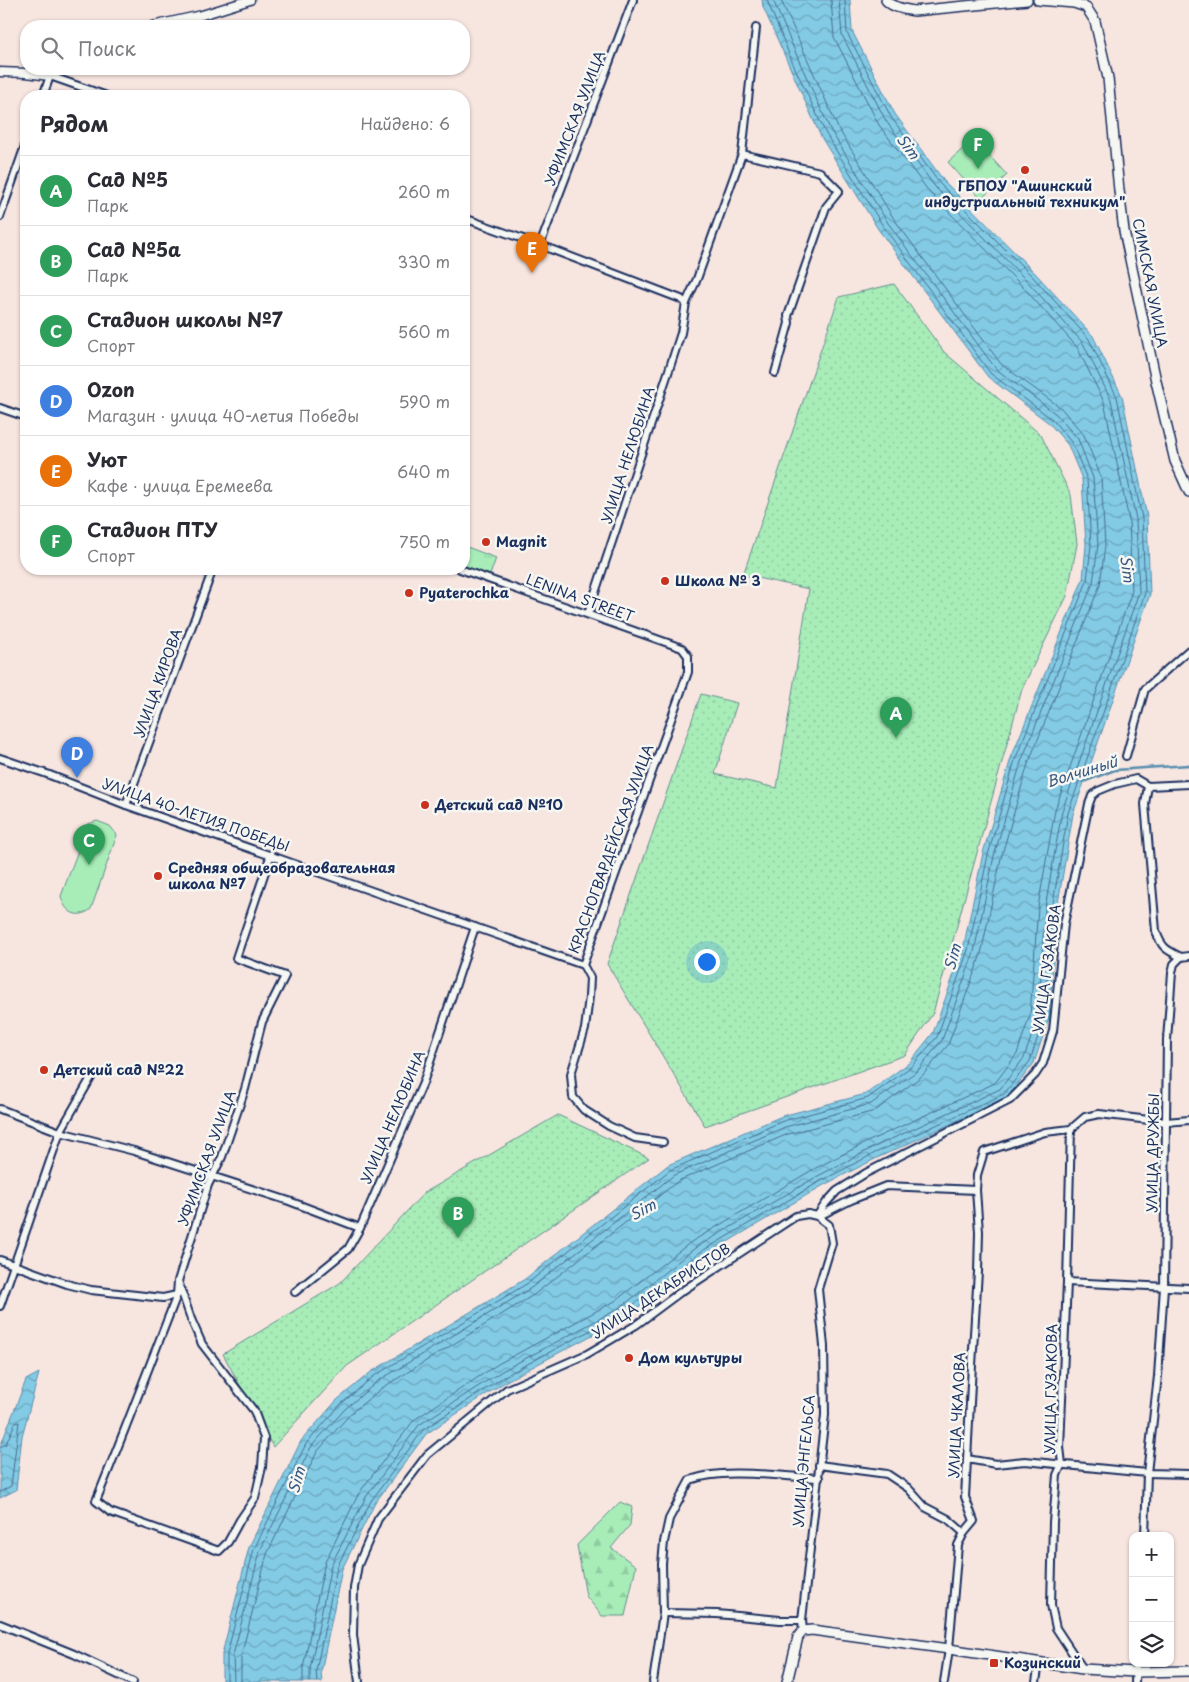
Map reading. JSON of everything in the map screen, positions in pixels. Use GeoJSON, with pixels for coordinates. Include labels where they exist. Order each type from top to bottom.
{"type":"FeatureCollection","features":[{"type":"Feature","properties":{"kind":"main road"},"geometry":{"type":"LineString","coordinates":[[886,0],[900,8],[914,11],[1027,0]]}},
{"type":"Feature","properties":{"kind":"main road","name":"СИМСКАЯ УЛИЦА"},"geometry":{"type":"LineString","coordinates":[[1038,0],[1074,3],[1086,7],[1095,21],[1108,78],[1118,190],[1124,231],[1168,434],[1175,461],[1189,492]]}},
{"type":"Feature","properties":{"kind":"main road"},"geometry":{"type":"LineString","coordinates":[[803,1631],[812,1630],[1083,1669],[1136,1668],[1189,1671]]}},
{"type":"Feature","properties":{"kind":"main road","name":"УЛИЦА ЭНГЕЛЬСА"},"geometry":{"type":"LineString","coordinates":[[787,1682],[795,1645],[803,1631]]}},
{"type":"Feature","properties":{"kind":"street"},"geometry":{"type":"LineString","coordinates":[[179,20],[250,0]]}},
{"type":"Feature","properties":{"kind":"street","name":"УФИМСКАЯ УЛИЦА"},"geometry":{"type":"LineString","coordinates":[[540,245],[633,0]]}},
{"type":"Feature","properties":{"kind":"street","name":"УЛИЦА НЕЛЮБИНА"},"geometry":{"type":"LineString","coordinates":[[588,614],[668,373],[680,333],[683,301],[697,279],[742,154],[756,28]]}},
{"type":"Feature","properties":{"kind":"street"},"geometry":{"type":"LineString","coordinates":[[0,72],[20,74]]}},
{"type":"Feature","properties":{"kind":"street"},"geometry":{"type":"LineString","coordinates":[[38,75],[50,76],[90,90]]}},
{"type":"Feature","properties":{"kind":"street"},"geometry":{"type":"LineString","coordinates":[[44,90],[50,76]]}},
{"type":"Feature","properties":{"kind":"street"},"geometry":{"type":"LineString","coordinates":[[742,154],[820,172],[839,190],[826,207],[788,316],[789,323],[775,373]]}},
{"type":"Feature","properties":{"kind":"street"},"geometry":{"type":"LineString","coordinates":[[0,217],[20,160]]}},
{"type":"Feature","properties":{"kind":"street"},"geometry":{"type":"LineString","coordinates":[[470,220],[540,245],[683,301]]}},
{"type":"Feature","properties":{"kind":"street"},"geometry":{"type":"LineString","coordinates":[[0,408],[20,415]]}},
{"type":"Feature","properties":{"kind":"street","name":"LENINA STREET"},"geometry":{"type":"LineString","coordinates":[[470,573],[682,648],[688,656]]}},
{"type":"Feature","properties":{"kind":"street","name":"УЛИЦА КИРОВА"},"geometry":{"type":"LineString","coordinates":[[126,805],[210,575]]}},
{"type":"Feature","properties":{"kind":"street"},"geometry":{"type":"LineString","coordinates":[[1126,756],[1145,689],[1189,650]]}},
{"type":"Feature","properties":{"kind":"street","name":"КРАСНОГВАРДЕЙСКАЯ УЛИЦА"},"geometry":{"type":"LineString","coordinates":[[663,1142],[634,1138],[609,1126],[584,1110],[573,1097],[571,1074],[585,1029],[589,997],[590,978],[583,964],[688,672],[688,656]]}},
{"type":"Feature","properties":{"kind":"street","name":"УЛИЦА 40-ЛЕТИЯ ПОБЕДЫ"},"geometry":{"type":"LineString","coordinates":[[0,758],[126,805],[583,964]]}},
{"type":"Feature","properties":{"kind":"street","name":"УЛИЦА ГУЗАКОВА"},"geometry":{"type":"LineString","coordinates":[[817,1216],[837,1191],[866,1173],[1010,1100],[1035,1075],[1043,1063],[1053,1030],[1064,924],[1085,818],[1092,796],[1098,791],[1115,784],[1136,779],[1148,786],[1189,784]]}},
{"type":"Feature","properties":{"kind":"street"},"geometry":{"type":"LineString","coordinates":[[1148,786],[1146,812],[1156,931],[1160,944],[1169,951],[1181,957],[1189,956]]}},
{"type":"Feature","properties":{"kind":"street","name":"УФИМСКАЯ УЛИЦА"},"geometry":{"type":"LineString","coordinates":[[178,1281],[202,1344],[254,1410],[264,1438],[262,1467],[255,1498],[228,1542],[219,1552],[110,1512],[96,1501],[125,1432],[138,1391],[177,1295],[178,1281],[212,1176],[222,1157],[246,1089],[262,1022],[285,976],[236,958],[271,854]]}},
{"type":"Feature","properties":{"kind":"street","name":"УЛИЦА НЕЛЮБИНА"},"geometry":{"type":"LineString","coordinates":[[295,1292],[348,1249],[360,1228],[423,1083],[474,927]]}},
{"type":"Feature","properties":{"kind":"street","name":"УЛИЦА ДРУЖБЫ"},"geometry":{"type":"LineString","coordinates":[[1145,1532],[1147,1473],[1158,1376],[1164,1287],[1167,1040],[1172,973],[1174,964],[1181,957]]}},
{"type":"Feature","properties":{"kind":"street"},"geometry":{"type":"LineString","coordinates":[[0,1306],[60,1132],[92,1076]]}},
{"type":"Feature","properties":{"kind":"street"},"geometry":{"type":"LineString","coordinates":[[0,1109],[60,1132],[134,1151],[289,1201],[360,1228]]}},
{"type":"Feature","properties":{"kind":"street"},"geometry":{"type":"LineString","coordinates":[[1071,1130],[1085,1117],[1099,1114],[1166,1122],[1189,1120]]}},
{"type":"Feature","properties":{"kind":"street","name":"УЛИЦА ГУЗАКОВА"},"geometry":{"type":"LineString","coordinates":[[1071,1130],[1060,1447],[1062,1464],[1057,1475],[1054,1513],[1051,1605],[1056,1628],[1083,1669]]}},
{"type":"Feature","properties":{"kind":"street","name":"УЛИЦА ЧКАЛОВА"},"geometry":{"type":"LineString","coordinates":[[944,1682],[949,1649],[958,1546],[964,1533],[974,1521],[965,1497],[978,1272],[977,1175],[984,1152],[992,1148],[1045,1132],[1071,1130]]}},
{"type":"Feature","properties":{"kind":"street"},"geometry":{"type":"LineString","coordinates":[[817,1216],[886,1186],[976,1190]]}},
{"type":"Feature","properties":{"kind":"street","name":"УЛИЦА ДЕКАБРИСТОВ"},"geometry":{"type":"LineString","coordinates":[[359,1682],[353,1635],[354,1588],[358,1565],[378,1519],[428,1455],[507,1389],[587,1354],[636,1325],[679,1293],[796,1216],[808,1214],[817,1216]]}},
{"type":"Feature","properties":{"kind":"street","name":"УЛИЦА ЭНГЕЛЬСА"},"geometry":{"type":"LineString","coordinates":[[803,1631],[802,1620],[825,1415],[824,1356],[818,1289],[832,1244],[829,1225],[817,1216]]}},
{"type":"Feature","properties":{"kind":"street"},"geometry":{"type":"LineString","coordinates":[[0,1260],[67,1284],[91,1290],[163,1298],[177,1295]]}},
{"type":"Feature","properties":{"kind":"street"},"geometry":{"type":"LineString","coordinates":[[1067,1282],[1189,1288]]}},
{"type":"Feature","properties":{"kind":"street"},"geometry":{"type":"LineString","coordinates":[[967,1459],[996,1464],[1024,1461],[1147,1473],[1189,1474]]}},
{"type":"Feature","properties":{"kind":"street"},"geometry":{"type":"LineString","coordinates":[[819,1465],[887,1474],[908,1488],[925,1507],[948,1519],[964,1533]]}},
{"type":"Feature","properties":{"kind":"street"},"geometry":{"type":"LineString","coordinates":[[653,1682],[663,1613],[662,1564],[664,1542],[669,1518],[690,1480],[702,1476],[722,1474],[819,1478]]}},
{"type":"Feature","properties":{"kind":"street"},"geometry":{"type":"LineString","coordinates":[[663,1613],[717,1614],[780,1620],[802,1620]]}},
{"type":"Feature","properties":{"kind":"street"},"geometry":{"type":"LineString","coordinates":[[0,1624],[74,1654],[133,1682]]}},
{"type":"Feature","properties":{"kind":"street"},"geometry":{"type":"LineString","coordinates":[[1036,1682],[1039,1663]]}},
{"type":"Feature","properties":{"kind":"street"},"geometry":{"type":"LineString","coordinates":[[1135,1682],[1136,1668]]}},
{"type":"Feature","properties":{"kind":"green space"},"geometry":{"type":"Polygon","coordinates":[[[974,139],[1007,175],[981,199],[948,162],[974,139]]]}},
{"type":"Feature","properties":{"kind":"green space"},"geometry":{"type":"Polygon","coordinates":[[[894,284],[944,352],[1041,435],[1071,495],[1077,544],[1067,596],[1022,689],[933,1013],[905,1055],[705,1126],[607,964],[701,694],[737,703],[715,774],[777,788],[809,589],[743,575],[839,297],[894,284]]]}},
{"type":"Feature","properties":{"kind":"green space"},"geometry":{"type":"Polygon","coordinates":[[[470,548],[496,558],[490,575],[470,568],[470,548]]]}},
{"type":"Feature","properties":{"kind":"green space"},"geometry":{"type":"Polygon","coordinates":[[[97,821],[110,826],[117,835],[91,909],[86,913],[76,914],[68,910],[61,896],[88,824],[97,821]]]}},
{"type":"Feature","properties":{"kind":"green space"},"geometry":{"type":"Polygon","coordinates":[[[558,1115],[649,1158],[347,1366],[273,1447],[223,1354],[340,1283],[424,1193],[558,1115]]]}},
{"type":"Feature","properties":{"kind":"green space"},"geometry":{"type":"Polygon","coordinates":[[[620,1502],[632,1507],[630,1525],[611,1548],[636,1566],[625,1616],[602,1616],[586,1596],[577,1545],[620,1502]]]}},
{"type":"Feature","properties":{"kind":"water","name":"Sim"},"geometry":{"type":"Polygon","coordinates":[[[762,0],[850,0],[852,31],[895,114],[944,181],[1035,273],[1093,336],[1122,396],[1147,517],[1150,594],[1073,814],[1057,909],[1049,1018],[1034,1063],[1007,1098],[877,1158],[822,1186],[702,1257],[626,1317],[508,1380],[426,1434],[375,1503],[342,1569],[321,1672],[322,1682],[222,1682],[222,1654],[249,1547],[301,1441],[337,1400],[371,1372],[525,1279],[668,1165],[782,1116],[866,1094],[909,1063],[933,1033],[963,949],[983,853],[1011,758],[1083,579],[1086,545],[1082,479],[1068,445],[1049,423],[988,377],[878,229],[821,137],[763,7],[762,0]]]}},
{"type":"Feature","properties":{"kind":"water"},"geometry":{"type":"Polygon","coordinates":[[[39,1373],[22,1436],[16,1490],[0,1498],[0,1447],[26,1380],[39,1373]]]}},
{"type":"Feature","properties":{"kind":"waterway","name":"Волчиный"},"geometry":{"type":"LineString","coordinates":[[1083,782],[1115,770],[1189,765]]}},
{"type":"Feature","properties":{"kind":"place","name":"Стадион ПТУ"},"geometry":{"type":"Point","coordinates":[978,169]}},
{"type":"Feature","properties":{"kind":"place","name":"ГБПОУ \"Ашинский индустриальный техникум\""},"geometry":{"type":"Point","coordinates":[1025,170]}},
{"type":"Feature","properties":{"kind":"place","name":"Уют"},"geometry":{"type":"Point","coordinates":[532,273]}},
{"type":"Feature","properties":{"kind":"place","name":"Magnit"},"geometry":{"type":"Point","coordinates":[486,542]}},
{"type":"Feature","properties":{"kind":"place","name":"Школа № 3"},"geometry":{"type":"Point","coordinates":[665,581]}},
{"type":"Feature","properties":{"kind":"place","name":"Pyaterochka"},"geometry":{"type":"Point","coordinates":[409,593]}},
{"type":"Feature","properties":{"kind":"place","name":"Сад №5"},"geometry":{"type":"Point","coordinates":[896,738]}},
{"type":"Feature","properties":{"kind":"place","name":"Ozon"},"geometry":{"type":"Point","coordinates":[77,778]}},
{"type":"Feature","properties":{"kind":"place","name":"Детский сад №10"},"geometry":{"type":"Point","coordinates":[425,805]}},
{"type":"Feature","properties":{"kind":"place","name":"Стадион школы №7"},"geometry":{"type":"Point","coordinates":[89,865]}},
{"type":"Feature","properties":{"kind":"place","name":"Средняя общеобразовательная школа №7"},"geometry":{"type":"Point","coordinates":[158,876]}},
{"type":"Feature","properties":{"kind":"place","name":"Детский сад №22"},"geometry":{"type":"Point","coordinates":[44,1070]}},
{"type":"Feature","properties":{"kind":"place","name":"Сад №5а"},"geometry":{"type":"Point","coordinates":[458,1238]}},
{"type":"Feature","properties":{"kind":"place","name":"Дом культуры"},"geometry":{"type":"Point","coordinates":[629,1358]}},
{"type":"Feature","properties":{"kind":"place","name":"Козинский"},"geometry":{"type":"Point","coordinates":[994,1663]}}]}
